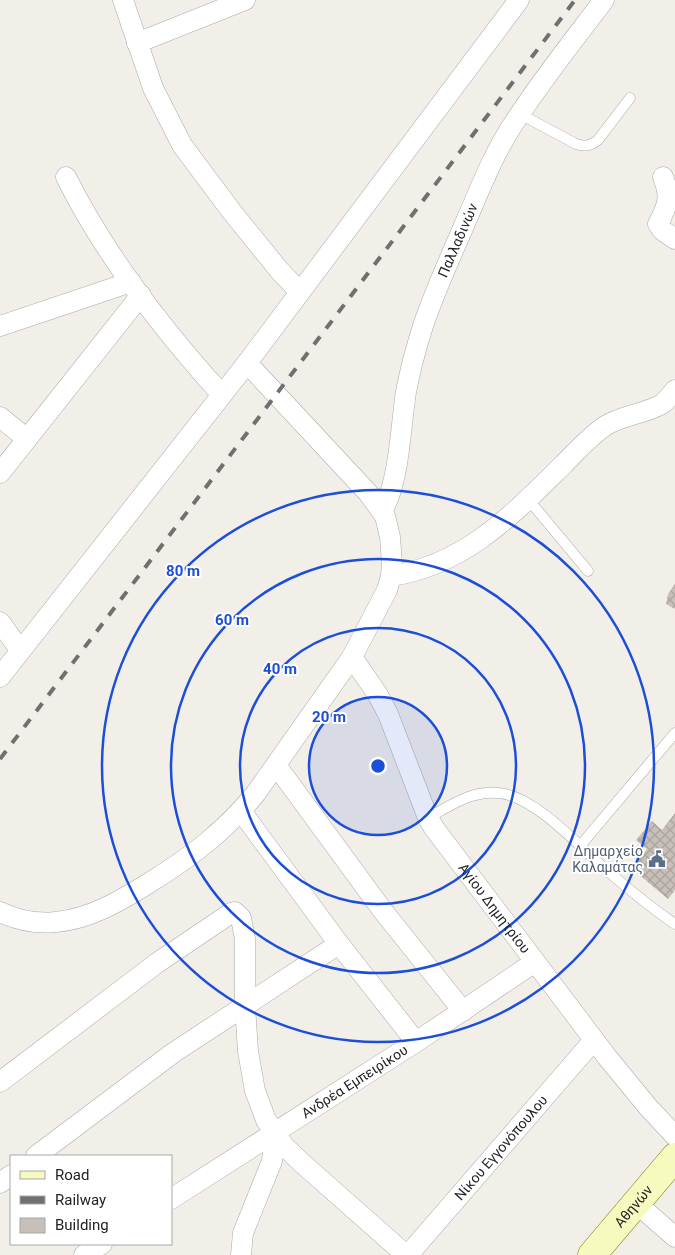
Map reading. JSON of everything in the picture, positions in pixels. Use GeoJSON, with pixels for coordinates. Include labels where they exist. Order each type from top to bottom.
{"type":"FeatureCollection","features":[{"type":"Feature","properties":{"kind":"main road","name":"Αθηνών"},"geometry":{"type":"LineString","coordinates":[[592,1255],[675,1157]]}},
{"type":"Feature","properties":{"kind":"street"},"geometry":{"type":"LineString","coordinates":[[123,0],[136,43],[156,95],[182,145],[232,212],[279,270],[299,291]]}},
{"type":"Feature","properties":{"kind":"street"},"geometry":{"type":"LineString","coordinates":[[136,43],[245,0]]}},
{"type":"Feature","properties":{"kind":"street"},"geometry":{"type":"LineString","coordinates":[[0,677],[247,363],[299,291],[519,0]]}},
{"type":"Feature","properties":{"kind":"street","name":"Παλλαδινών"},"geometry":{"type":"LineString","coordinates":[[382,510],[389,496],[392,484],[406,391],[414,354],[442,276],[502,144],[520,114],[604,0]]}},
{"type":"Feature","properties":{"kind":"street"},"geometry":{"type":"LineString","coordinates":[[66,177],[79,203],[136,288],[186,355],[222,395]]}},
{"type":"Feature","properties":{"kind":"street"},"geometry":{"type":"LineString","coordinates":[[663,177],[669,191],[667,208],[658,224],[662,230],[675,239]]}},
{"type":"Feature","properties":{"kind":"street"},"geometry":{"type":"LineString","coordinates":[[0,326],[136,288]]}},
{"type":"Feature","properties":{"kind":"street"},"geometry":{"type":"LineString","coordinates":[[0,473],[27,439],[136,288]]}},
{"type":"Feature","properties":{"kind":"street"},"geometry":{"type":"LineString","coordinates":[[0,912],[29,921],[55,923],[85,916],[102,910],[141,888],[194,854],[241,811],[276,765],[352,657],[383,601],[391,576],[392,550],[382,510],[370,494],[247,363]]}},
{"type":"Feature","properties":{"kind":"street"},"geometry":{"type":"LineString","coordinates":[[391,576],[421,570],[454,556],[491,532],[604,427],[658,406],[667,400],[675,390]]}},
{"type":"Feature","properties":{"kind":"street"},"geometry":{"type":"LineString","coordinates":[[0,417],[27,439]]}},
{"type":"Feature","properties":{"kind":"street"},"geometry":{"type":"LineString","coordinates":[[0,622],[20,650]]}},
{"type":"Feature","properties":{"kind":"street","name":"Αγίου Δημητρίου"},"geometry":{"type":"LineString","coordinates":[[352,657],[378,695],[388,714],[428,818],[440,836],[594,1040],[629,1084],[675,1136]]}},
{"type":"Feature","properties":{"kind":"street"},"geometry":{"type":"LineString","coordinates":[[276,765],[383,911],[463,1011]]}},
{"type":"Feature","properties":{"kind":"street"},"geometry":{"type":"LineString","coordinates":[[241,811],[339,944],[416,1042]]}},
{"type":"Feature","properties":{"kind":"street"},"geometry":{"type":"LineString","coordinates":[[0,1082],[157,963],[235,912],[241,918],[245,939],[245,1006],[251,1075],[259,1103],[274,1134],[303,1164],[407,1255]]}},
{"type":"Feature","properties":{"kind":"street"},"geometry":{"type":"LineString","coordinates":[[37,1155],[166,1058],[339,944]]}},
{"type":"Feature","properties":{"kind":"street","name":"Ανδρέα Εμπειρίκου"},"geometry":{"type":"LineString","coordinates":[[172,1199],[416,1042],[535,962]]}},
{"type":"Feature","properties":{"kind":"street","name":"Νίκου Εγγονόπουλου"},"geometry":{"type":"LineString","coordinates":[[407,1255],[594,1040]]}},
{"type":"Feature","properties":{"kind":"street"},"geometry":{"type":"LineString","coordinates":[[241,1255],[243,1233],[272,1161],[274,1134]]}},
{"type":"Feature","properties":{"kind":"street"},"geometry":{"type":"LineString","coordinates":[[636,1203],[675,1237]]}},
{"type":"Feature","properties":{"kind":"street"},"geometry":{"type":"LineString","coordinates":[[84,1255],[100,1245]]}},
{"type":"Feature","properties":{"kind":"lane"},"geometry":{"type":"LineString","coordinates":[[520,114],[576,144],[592,145],[598,140],[630,98]]}},
{"type":"Feature","properties":{"kind":"lane"},"geometry":{"type":"LineString","coordinates":[[528,499],[588,571]]}},
{"type":"Feature","properties":{"kind":"lane"},"geometry":{"type":"LineString","coordinates":[[580,846],[675,733]]}},
{"type":"Feature","properties":{"kind":"lane"},"geometry":{"type":"LineString","coordinates":[[428,818],[452,803],[484,793],[500,793],[518,798],[534,807],[605,868],[675,924]]}},
{"type":"Feature","properties":{"kind":"building"},"geometry":{"type":"Polygon","coordinates":[[[675,584],[675,609],[666,604],[668,594],[675,584]]]}},
{"type":"Feature","properties":{"kind":"building","name":"Δημαρχείο Καλαμάτας"},"geometry":{"type":"Polygon","coordinates":[[[675,813],[675,890],[668,899],[631,868],[647,849],[636,840],[652,821],[662,830],[675,813]]]}},
{"type":"Feature","properties":{"kind":"railway"},"geometry":{"type":"LineString","coordinates":[[0,759],[575,0]]}},
{"type":"Feature","properties":{"kind":"place","name":"Δημαρχείο Καλαμάτας"},"geometry":{"type":"Point","coordinates":[657,859]}}]}
